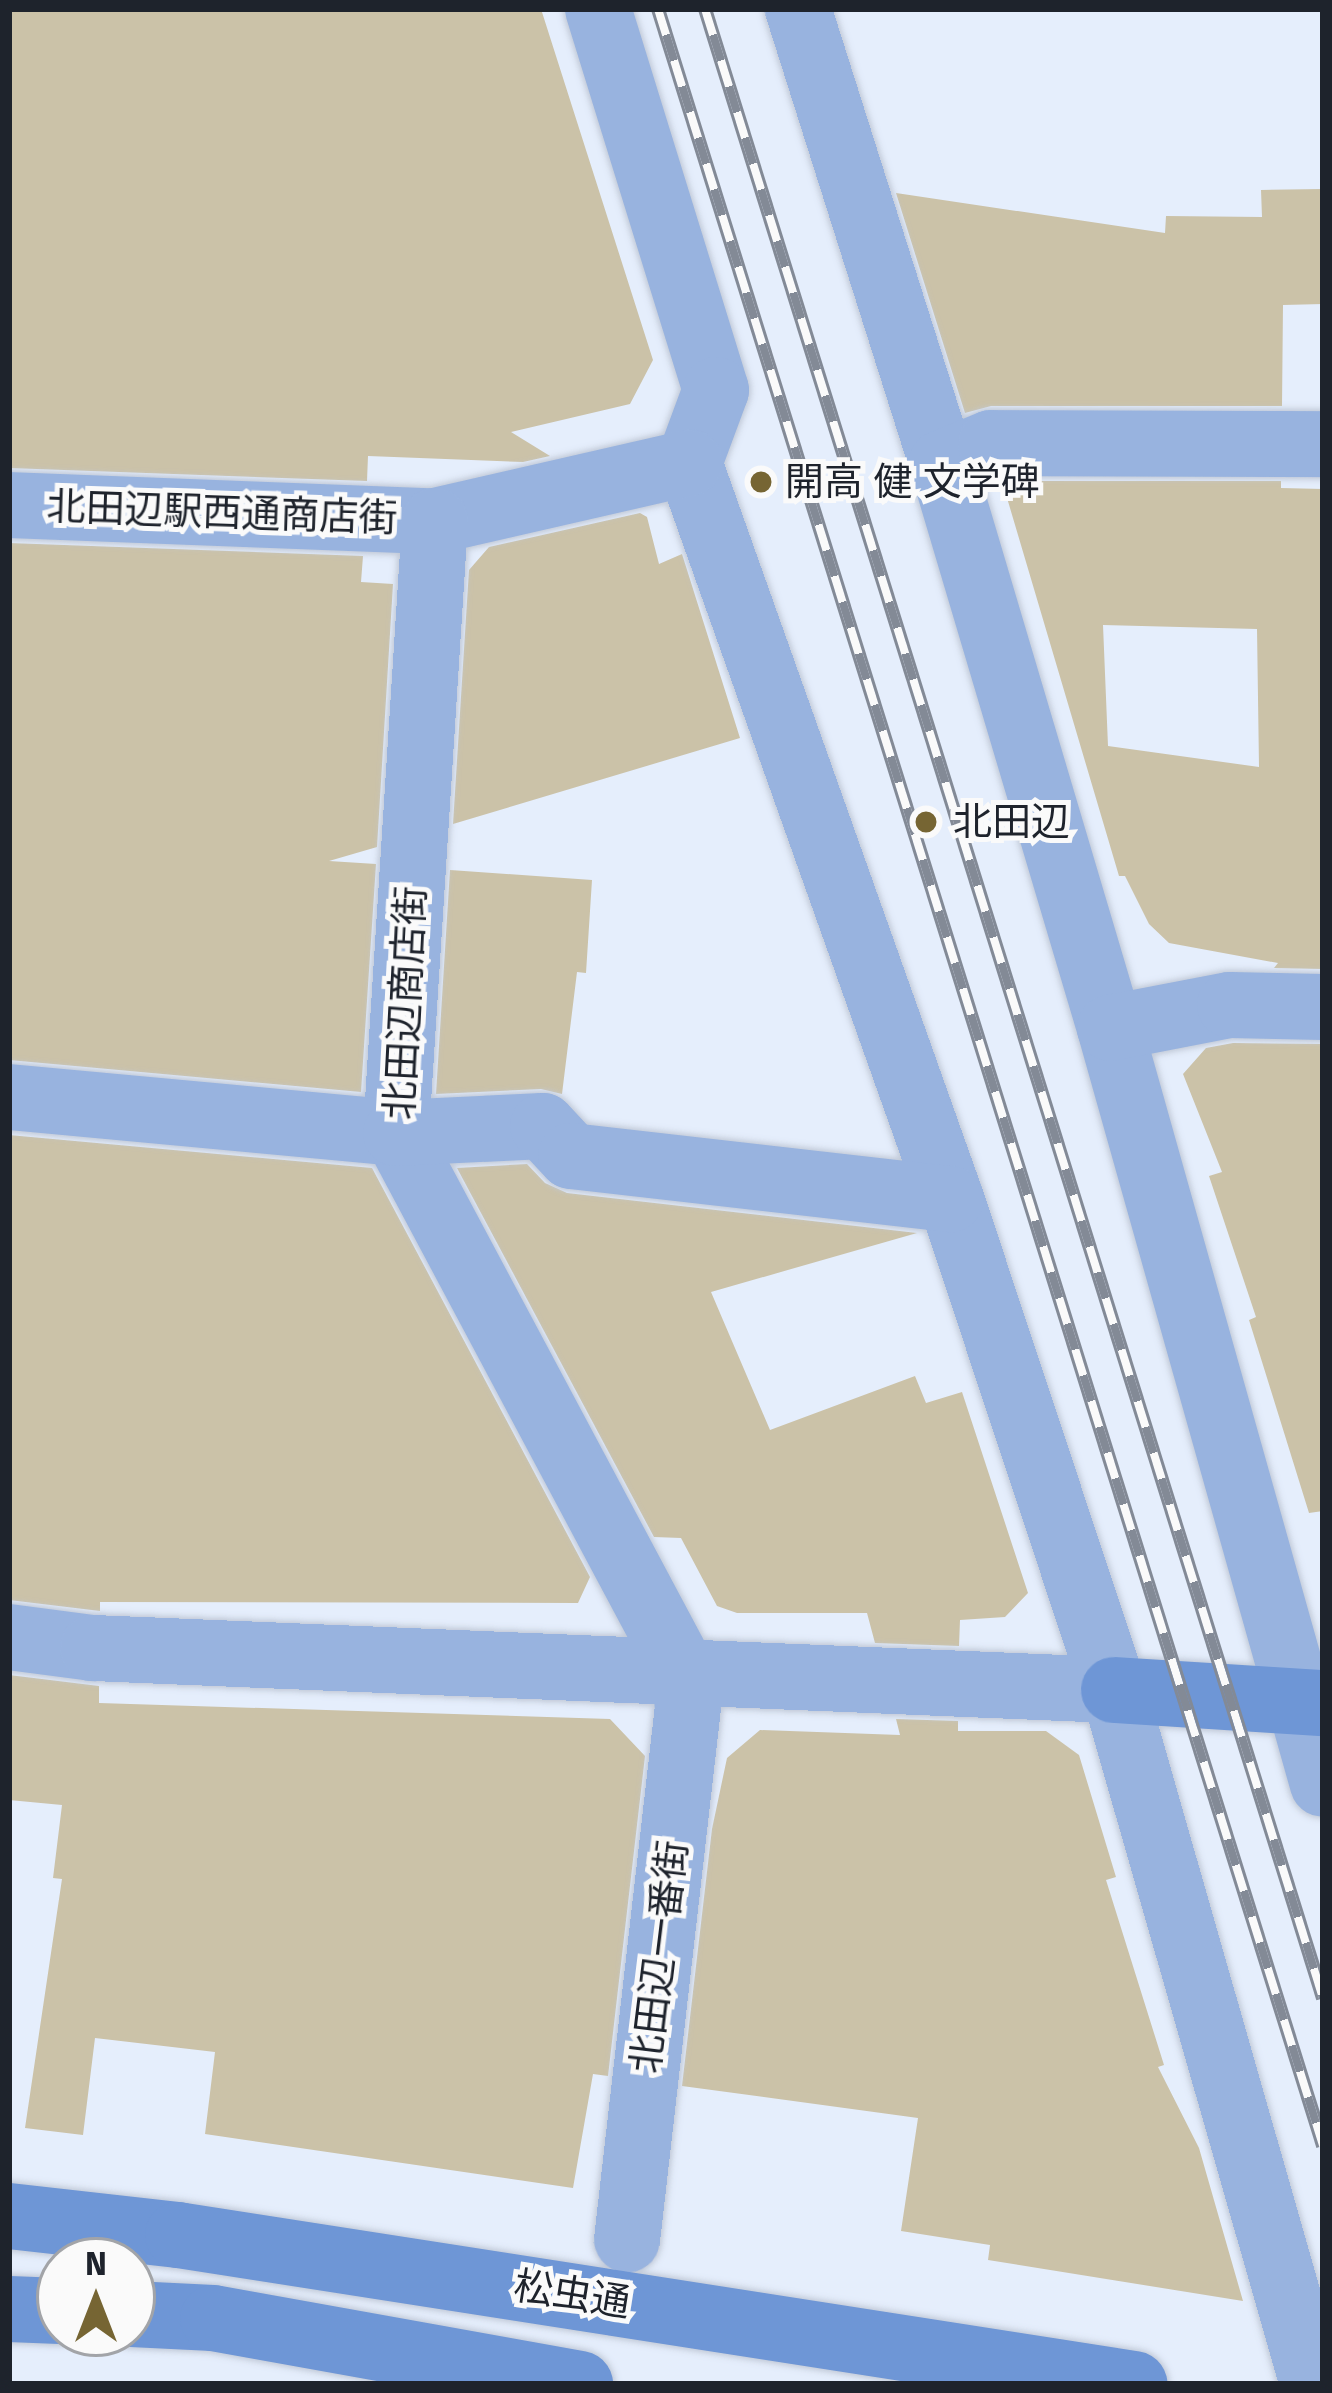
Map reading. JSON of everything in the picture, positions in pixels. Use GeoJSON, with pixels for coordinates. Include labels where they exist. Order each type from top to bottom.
{"type":"FeatureCollection","features":[{"type":"Feature","properties":{"kind":"street"},"geometry":{"type":"LineString","coordinates":[[598,9],[716,390],[689,463],[951,1199],[1114,1690],[1136,1780],[1313,2384]]}},
{"type":"Feature","properties":{"kind":"street"},"geometry":{"type":"LineString","coordinates":[[798,9],[941,463],[1310,1702],[1323,1784]]}},
{"type":"Feature","properties":{"kind":"street"},"geometry":{"type":"LineString","coordinates":[[941,463],[992,443],[1323,444]]}},
{"type":"Feature","properties":{"kind":"street"},"geometry":{"type":"LineString","coordinates":[[435,521],[689,463]]}},
{"type":"Feature","properties":{"kind":"street","name":"北田辺駅西通商店街"},"geometry":{"type":"LineString","coordinates":[[9,505],[435,521]]}},
{"type":"Feature","properties":{"kind":"street","name":"北田辺商店街"},"geometry":{"type":"LineString","coordinates":[[435,521],[396,1133],[685,1675]]}},
{"type":"Feature","properties":{"kind":"street"},"geometry":{"type":"LineString","coordinates":[[1110,1028],[1230,1005],[1323,1006]]}},
{"type":"Feature","properties":{"kind":"street"},"geometry":{"type":"LineString","coordinates":[[9,1096],[396,1133],[543,1126],[571,1156],[951,1199]]}},
{"type":"Feature","properties":{"kind":"street"},"geometry":{"type":"LineString","coordinates":[[9,1637],[92,1648],[1310,1702]]}},
{"type":"Feature","properties":{"kind":"street","name":"北田辺一番街"},"geometry":{"type":"LineString","coordinates":[[627,2240],[688,1707],[685,1675]]}},
{"type":"Feature","properties":{"kind":"street","name":"松虫通"},"geometry":{"type":"LineString","coordinates":[[9,2216],[200,2238],[1135,2384]]}},
{"type":"Feature","properties":{"kind":"street"},"geometry":{"type":"LineString","coordinates":[[156,2315],[213,2318],[580,2384]]}},
{"type":"Feature","properties":{"kind":"building"},"geometry":{"type":"Polygon","coordinates":[[[9,9],[541,9],[653,360],[630,404],[511,432],[550,456],[523,462],[368,456],[367,481],[9,468],[9,9]]]}},
{"type":"Feature","properties":{"kind":"building"},"geometry":{"type":"Polygon","coordinates":[[[1323,189],[1323,304],[1283,305],[1282,406],[991,406],[965,413],[896,193],[1165,233],[1166,216],[1262,217],[1261,190],[1323,189]]]}},
{"type":"Feature","properties":{"kind":"building"},"geometry":{"type":"Polygon","coordinates":[[[1002,481],[1281,481],[1281,488],[1323,489],[1323,969],[1274,968],[1278,963],[1169,943],[1149,924],[1125,876],[1119,876],[1002,481]],[[1103,625],[1108,746],[1259,767],[1257,629],[1103,625]]]}},
{"type":"Feature","properties":{"kind":"building"},"geometry":{"type":"Polygon","coordinates":[[[640,513],[647,517],[659,564],[682,554],[740,738],[453,824],[469,570],[489,547],[640,513]]]}},
{"type":"Feature","properties":{"kind":"building"},"geometry":{"type":"Polygon","coordinates":[[[9,543],[363,556],[361,582],[393,584],[377,847],[329,861],[376,864],[361,1092],[9,1060],[9,543]]]}},
{"type":"Feature","properties":{"kind":"building"},"geometry":{"type":"Polygon","coordinates":[[[450,870],[592,880],[586,973],[577,972],[562,1094],[541,1089],[436,1094],[450,870]]]}},
{"type":"Feature","properties":{"kind":"building"},"geometry":{"type":"Polygon","coordinates":[[[1233,1043],[1323,1044],[1323,1511],[1309,1513],[1249,1320],[1256,1317],[1209,1176],[1222,1172],[1183,1074],[1206,1048],[1233,1043]]]}},
{"type":"Feature","properties":{"kind":"building"},"geometry":{"type":"Polygon","coordinates":[[[9,1135],[372,1168],[590,1577],[578,1603],[100,1602],[100,1611],[9,1600],[9,1135]]]}},
{"type":"Feature","properties":{"kind":"building"},"geometry":{"type":"Polygon","coordinates":[[[527,1164],[545,1183],[567,1193],[917,1233],[711,1292],[770,1430],[915,1376],[926,1403],[962,1392],[1028,1593],[1005,1617],[960,1620],[959,1646],[875,1643],[867,1613],[737,1613],[717,1606],[681,1538],[654,1537],[457,1168],[527,1164]]]}},
{"type":"Feature","properties":{"kind":"building"},"geometry":{"type":"Polygon","coordinates":[[[9,1675],[99,1686],[99,1703],[610,1719],[645,1756],[608,2076],[593,2074],[573,2188],[205,2134],[215,2052],[95,2038],[83,2135],[25,2128],[62,1879],[53,1878],[62,1805],[9,1800],[9,1675]]]}},
{"type":"Feature","properties":{"kind":"building"},"geometry":{"type":"Polygon","coordinates":[[[896,1719],[958,1721],[958,1731],[1046,1731],[1079,1755],[1116,1877],[1106,1880],[1164,2065],[1158,2067],[1199,2148],[1243,2301],[988,2260],[990,2245],[901,2231],[918,2118],[682,2086],[712,1829],[727,1758],[760,1730],[900,1735],[896,1719]]]}},
{"type":"Feature","properties":{"kind":"railway"},"geometry":{"type":"LineString","coordinates":[[658,9],[1323,2146]]}},
{"type":"Feature","properties":{"kind":"railway"},"geometry":{"type":"LineString","coordinates":[[705,9],[1323,1998]]}},
{"type":"Feature","properties":{"kind":"place","name":"開高 健 文学碑"},"geometry":{"type":"Point","coordinates":[761,482]}},
{"type":"Feature","properties":{"kind":"place","name":"北田辺"},"geometry":{"type":"Point","coordinates":[926,822]}}]}
